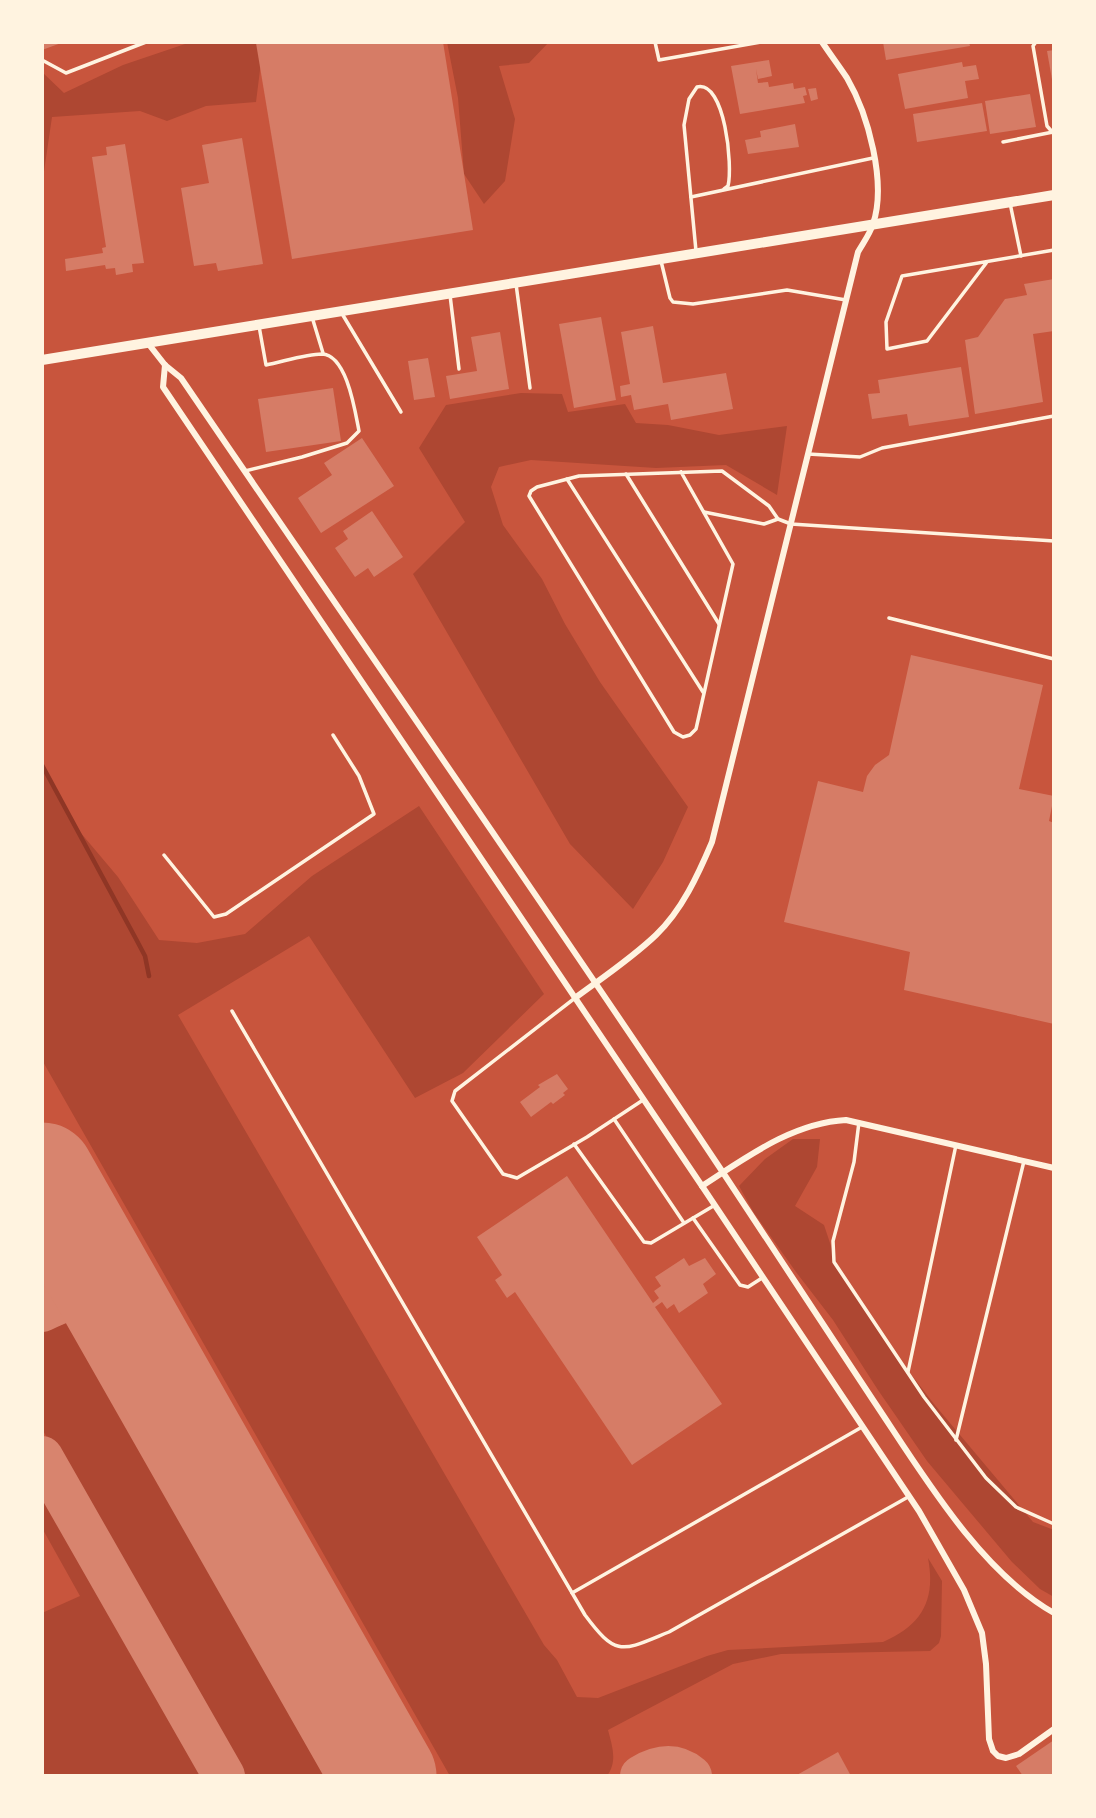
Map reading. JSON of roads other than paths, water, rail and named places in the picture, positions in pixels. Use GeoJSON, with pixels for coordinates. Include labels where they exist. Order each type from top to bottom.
{"type":"FeatureCollection","features":[{"type":"Feature","properties":{"kind":"main road"},"geometry":{"type":"LineString","coordinates":[[42,360],[1054,195]]}},
{"type":"Feature","properties":{"kind":"street"},"geometry":{"type":"LineString","coordinates":[[575,998],[657,935],[677,909],[700,871],[712,842],[858,253],[873,225],[878,197],[873,158],[857,99],[822,42]]}},
{"type":"Feature","properties":{"kind":"street"},"geometry":{"type":"LineString","coordinates":[[147,342],[165,365],[181,378],[245,471],[723,1172],[912,1458],[957,1521],[1006,1576],[1054,1613]]}},
{"type":"Feature","properties":{"kind":"street"},"geometry":{"type":"LineString","coordinates":[[165,365],[163,387],[910,1496],[964,1590],[982,1633],[989,1739],[993,1751],[998,1756],[1013,1756],[1054,1730]]}},
{"type":"Feature","properties":{"kind":"street"},"geometry":{"type":"LineString","coordinates":[[702,1185],[748,1156],[800,1129],[824,1121],[859,1122],[1054,1168]]}},
{"type":"Feature","properties":{"kind":"lane"},"geometry":{"type":"LineString","coordinates":[[42,60],[65,73],[146,42]]}},
{"type":"Feature","properties":{"kind":"lane"},"geometry":{"type":"LineString","coordinates":[[656,42],[659,60],[761,42]]}},
{"type":"Feature","properties":{"kind":"lane"},"geometry":{"type":"LineString","coordinates":[[1036,42],[1033,46],[1047,126],[1054,133]]}},
{"type":"Feature","properties":{"kind":"lane"},"geometry":{"type":"LineString","coordinates":[[696,253],[684,125],[688,99],[702,86],[710,89],[717,99],[726,135],[730,177],[728,186],[724,189]]}},
{"type":"Feature","properties":{"kind":"lane"},"geometry":{"type":"LineString","coordinates":[[1003,142],[1054,133]]}},
{"type":"Feature","properties":{"kind":"lane"},"geometry":{"type":"LineString","coordinates":[[691,197],[873,158]]}},
{"type":"Feature","properties":{"kind":"lane"},"geometry":{"type":"LineString","coordinates":[[1010,202],[1021,256]]}},
{"type":"Feature","properties":{"kind":"lane"},"geometry":{"type":"LineString","coordinates":[[987,262],[927,341],[887,349],[886,322],[902,276],[1054,250]]}},
{"type":"Feature","properties":{"kind":"lane"},"geometry":{"type":"LineString","coordinates":[[661,259],[673,302],[693,304],[787,290],[846,300]]}},
{"type":"Feature","properties":{"kind":"lane"},"geometry":{"type":"LineString","coordinates":[[516,282],[530,388]]}},
{"type":"Feature","properties":{"kind":"lane"},"geometry":{"type":"LineString","coordinates":[[450,293],[460,369]]}},
{"type":"Feature","properties":{"kind":"lane"},"geometry":{"type":"LineString","coordinates":[[340,310],[401,412]]}},
{"type":"Feature","properties":{"kind":"lane"},"geometry":{"type":"LineString","coordinates":[[311,315],[323,354]]}},
{"type":"Feature","properties":{"kind":"lane"},"geometry":{"type":"LineString","coordinates":[[245,471],[347,443],[359,430],[349,386],[335,360],[323,354],[266,365],[259,324]]}},
{"type":"Feature","properties":{"kind":"lane"},"geometry":{"type":"LineString","coordinates":[[808,454],[860,457],[882,448],[1054,416]]}},
{"type":"Feature","properties":{"kind":"lane"},"geometry":{"type":"LineString","coordinates":[[681,472],[733,564],[696,729],[690,735],[682,737],[674,732],[529,496],[537,487],[579,476],[681,472],[722,471],[769,506],[778,519],[791,524],[1054,541]]}},
{"type":"Feature","properties":{"kind":"lane"},"geometry":{"type":"LineString","coordinates":[[626,474],[719,624]]}},
{"type":"Feature","properties":{"kind":"lane"},"geometry":{"type":"LineString","coordinates":[[566,479],[704,693]]}},
{"type":"Feature","properties":{"kind":"lane"},"geometry":{"type":"LineString","coordinates":[[703,512],[764,524],[778,519]]}},
{"type":"Feature","properties":{"kind":"lane"},"geometry":{"type":"LineString","coordinates":[[889,618],[1054,659]]}},
{"type":"Feature","properties":{"kind":"lane"},"geometry":{"type":"LineString","coordinates":[[164,855],[214,917],[226,914],[374,814],[359,776],[333,734]]}},
{"type":"Feature","properties":{"kind":"lane"},"geometry":{"type":"LineString","coordinates":[[575,998],[455,1091],[452,1101],[503,1174],[517,1178],[644,1099]]}},
{"type":"Feature","properties":{"kind":"lane"},"geometry":{"type":"LineString","coordinates":[[232,1011],[572,1593],[603,1639],[619,1648],[636,1645],[669,1632],[910,1496]]}},
{"type":"Feature","properties":{"kind":"lane"},"geometry":{"type":"LineString","coordinates":[[614,1119],[684,1223]]}},
{"type":"Feature","properties":{"kind":"lane"},"geometry":{"type":"LineString","coordinates":[[859,1122],[854,1163],[833,1241],[834,1262],[907,1374],[986,1478],[1016,1507],[1054,1524]]}},
{"type":"Feature","properties":{"kind":"lane"},"geometry":{"type":"LineString","coordinates":[[574,1144],[644,1242],[651,1243],[715,1205]]}},
{"type":"Feature","properties":{"kind":"lane"},"geometry":{"type":"LineString","coordinates":[[907,1374],[956,1145]]}},
{"type":"Feature","properties":{"kind":"lane"},"geometry":{"type":"LineString","coordinates":[[956,1440],[1024,1161]]}},
{"type":"Feature","properties":{"kind":"lane"},"geometry":{"type":"LineString","coordinates":[[694,1218],[740,1285],[748,1287],[763,1277]]}},
{"type":"Feature","properties":{"kind":"lane"},"geometry":{"type":"LineString","coordinates":[[572,1593],[863,1426]]}},
{"type":"Feature","properties":{"kind":"waterway"},"geometry":{"type":"LineString","coordinates":[[42,765],[145,956],[149,976]]}}]}
